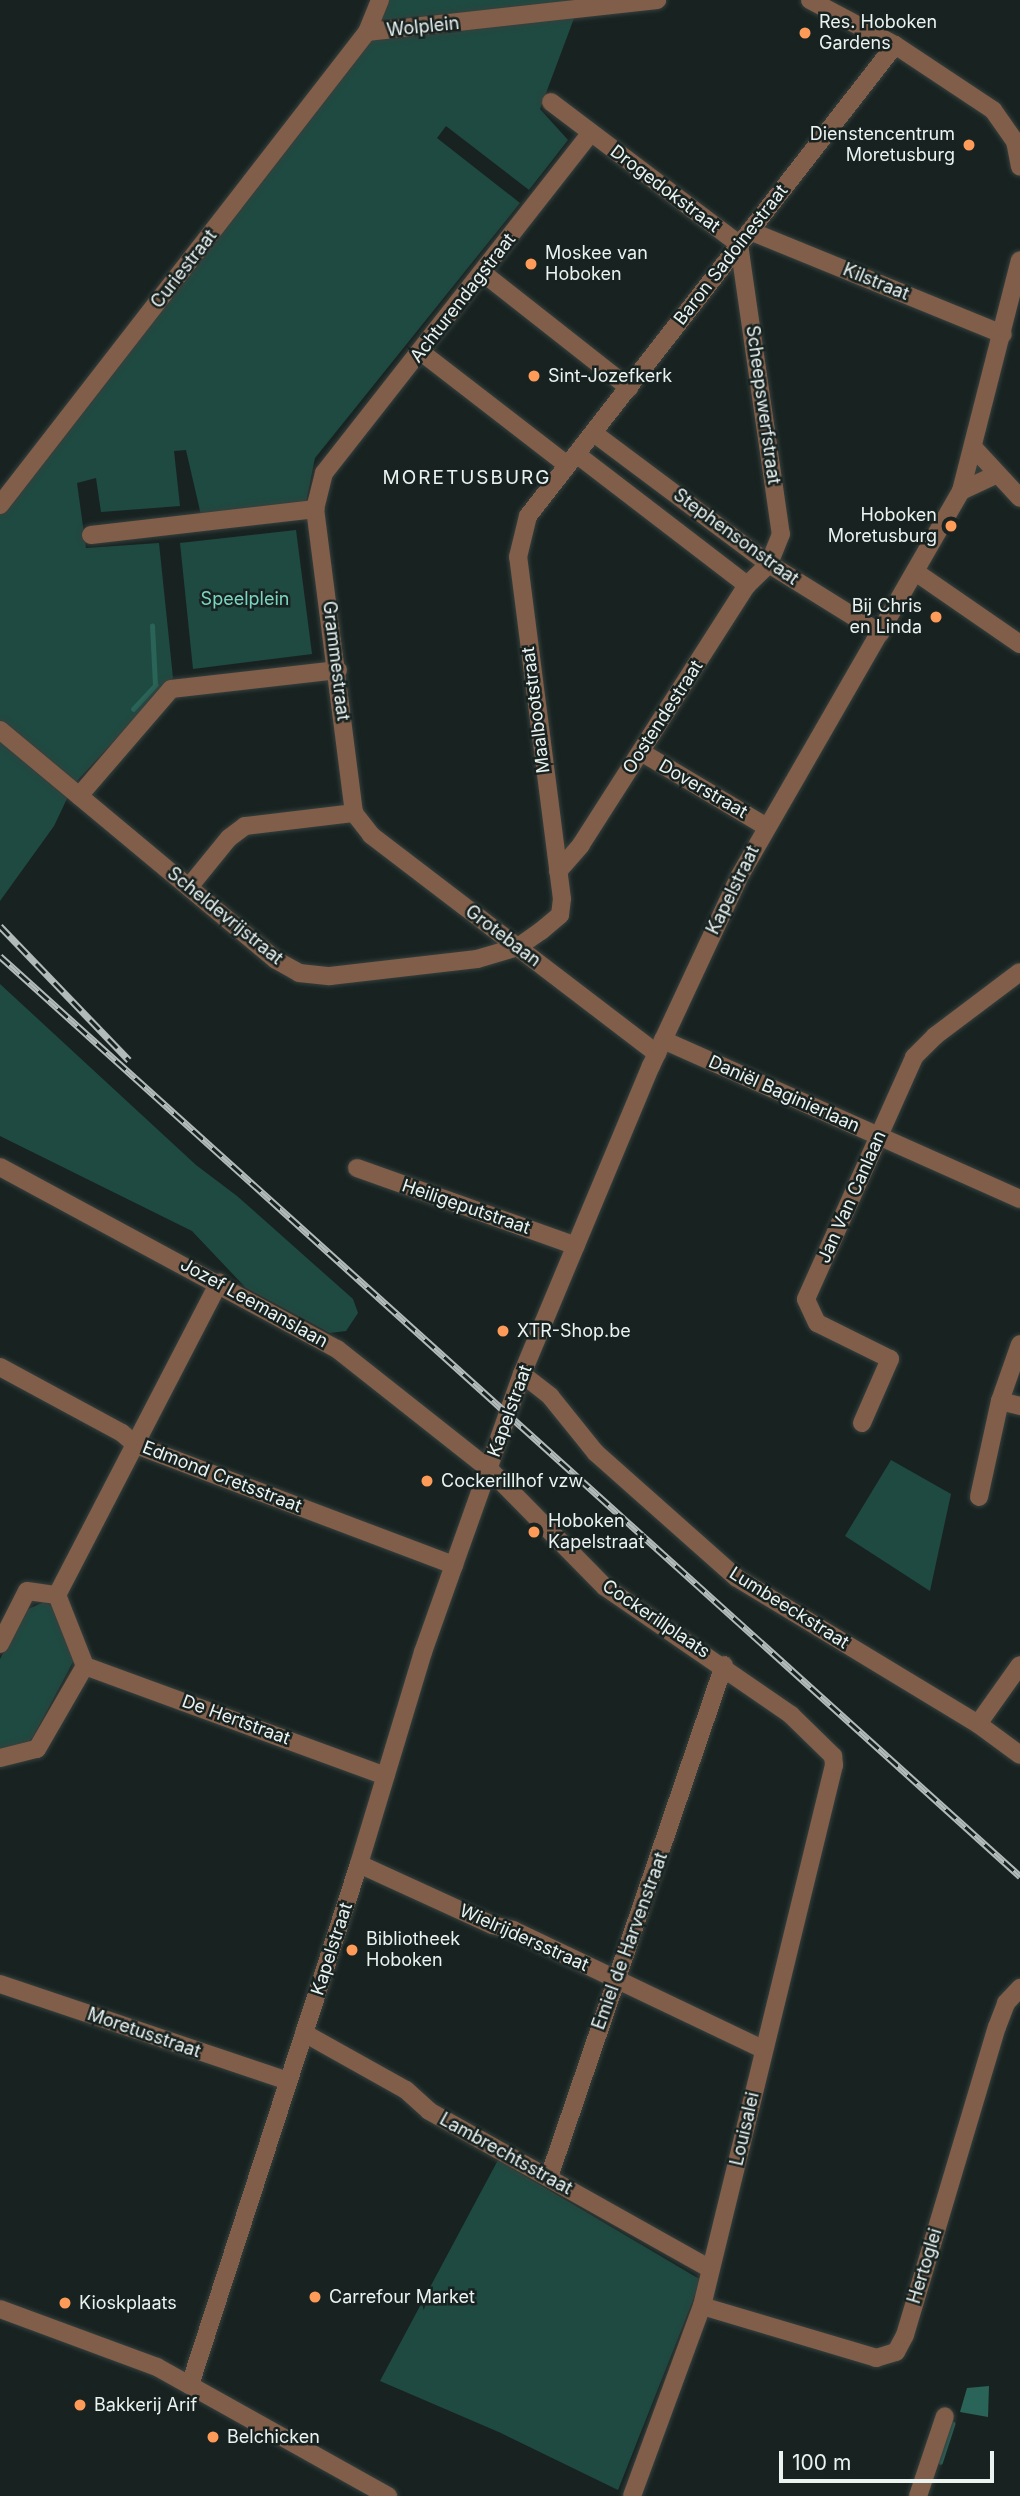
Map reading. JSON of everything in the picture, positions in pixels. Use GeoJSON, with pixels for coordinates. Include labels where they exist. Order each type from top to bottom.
{"type":"FeatureCollection","features":[{"type":"Feature","properties":{"kind":"street","name":"Wolplein"},"geometry":{"type":"LineString","coordinates":[[380,0],[367,32],[657,0]]}},
{"type":"Feature","properties":{"kind":"street"},"geometry":{"type":"LineString","coordinates":[[810,0],[895,45],[993,110],[1015,141],[1020,167]]}},
{"type":"Feature","properties":{"kind":"street","name":"Curiestraat"},"geometry":{"type":"LineString","coordinates":[[0,505],[367,32]]}},
{"type":"Feature","properties":{"kind":"street","name":"Baron Sadoinestraat"},"geometry":{"type":"LineString","coordinates":[[572,460],[595,434],[895,45]]}},
{"type":"Feature","properties":{"kind":"street"},"geometry":{"type":"LineString","coordinates":[[551,102],[591,134]]}},
{"type":"Feature","properties":{"kind":"street","name":"Drogedokstraat"},"geometry":{"type":"LineString","coordinates":[[591,134],[745,238]]}},
{"type":"Feature","properties":{"kind":"street","name":"Achturendagstraat"},"geometry":{"type":"LineString","coordinates":[[315,509],[324,473],[591,134]]}},
{"type":"Feature","properties":{"kind":"street","name":"Kilstraat"},"geometry":{"type":"LineString","coordinates":[[745,238],[1003,334]]}},
{"type":"Feature","properties":{"kind":"street","name":"Scheepswerfstraat"},"geometry":{"type":"LineString","coordinates":[[745,238],[781,534],[769,564]]}},
{"type":"Feature","properties":{"kind":"street","name":"Kapelstraat"},"geometry":{"type":"LineString","coordinates":[[190,2385],[454,1565],[522,1374],[660,1047],[765,825],[917,573],[961,491],[1020,260]]}},
{"type":"Feature","properties":{"kind":"street"},"geometry":{"type":"LineString","coordinates":[[483,273],[629,388]]}},
{"type":"Feature","properties":{"kind":"street","name":"Stephensonstraat"},"geometry":{"type":"LineString","coordinates":[[421,352],[747,585]]}},
{"type":"Feature","properties":{"kind":"street","name":"Stephensonstraat"},"geometry":{"type":"LineString","coordinates":[[595,434],[769,564],[880,633]]}},
{"type":"Feature","properties":{"kind":"street"},"geometry":{"type":"LineString","coordinates":[[973,447],[1020,498]]}},
{"type":"Feature","properties":{"kind":"street","name":"Maalbootstraat"},"geometry":{"type":"LineString","coordinates":[[518,947],[560,915],[558,871],[518,557],[528,516],[572,460]]}},
{"type":"Feature","properties":{"kind":"street"},"geometry":{"type":"LineString","coordinates":[[961,491],[997,474]]}},
{"type":"Feature","properties":{"kind":"street"},"geometry":{"type":"LineString","coordinates":[[91,535],[315,509]]}},
{"type":"Feature","properties":{"kind":"street","name":"Grammestraat"},"geometry":{"type":"LineString","coordinates":[[315,509],[338,670],[354,813]]}},
{"type":"Feature","properties":{"kind":"street","name":"Oostendestraat"},"geometry":{"type":"LineString","coordinates":[[558,871],[580,845],[747,585],[769,564]]}},
{"type":"Feature","properties":{"kind":"street"},"geometry":{"type":"LineString","coordinates":[[917,573],[1020,644]]}},
{"type":"Feature","properties":{"kind":"street"},"geometry":{"type":"LineString","coordinates":[[79,796],[171,690],[338,670]]}},
{"type":"Feature","properties":{"kind":"street","name":"Scheldevrijstraat"},"geometry":{"type":"LineString","coordinates":[[0,730],[276,960],[299,973],[351,975],[477,959],[518,947]]}},
{"type":"Feature","properties":{"kind":"street","name":"Doverstraat"},"geometry":{"type":"LineString","coordinates":[[640,752],[765,825]]}},
{"type":"Feature","properties":{"kind":"street"},"geometry":{"type":"LineString","coordinates":[[189,887],[229,838],[245,826],[354,813]]}},
{"type":"Feature","properties":{"kind":"street","name":"Grotebaan"},"geometry":{"type":"LineString","coordinates":[[354,813],[371,835],[518,947],[660,1047]]}},
{"type":"Feature","properties":{"kind":"street","name":"Jan Van Canlaan"},"geometry":{"type":"LineString","coordinates":[[862,1423],[890,1359],[817,1323],[806,1299],[914,1057],[935,1035],[1020,972]]}},
{"type":"Feature","properties":{"kind":"street","name":"Daniël Baginierlaan"},"geometry":{"type":"LineString","coordinates":[[660,1047],[879,1137],[1020,1199]]}},
{"type":"Feature","properties":{"kind":"street","name":"Jozef Leemanslaan"},"geometry":{"type":"LineString","coordinates":[[0,1167],[337,1349],[489,1469]]}},
{"type":"Feature","properties":{"kind":"street","name":"Heiligeputstraat"},"geometry":{"type":"LineString","coordinates":[[357,1168],[576,1246]]}},
{"type":"Feature","properties":{"kind":"street"},"geometry":{"type":"LineString","coordinates":[[0,1758],[37,1749],[85,1666],[57,1595],[219,1283]]}},
{"type":"Feature","properties":{"kind":"street"},"geometry":{"type":"LineString","coordinates":[[979,1497],[1000,1401],[1020,1344]]}},
{"type":"Feature","properties":{"kind":"street","name":"Edmond Cretsstraat"},"geometry":{"type":"LineString","coordinates":[[0,1367],[122,1433],[136,1445],[454,1565]]}},
{"type":"Feature","properties":{"kind":"street","name":"Lumbeeckstraat"},"geometry":{"type":"LineString","coordinates":[[522,1374],[550,1396],[596,1453],[737,1577],[978,1724],[1020,1755]]}},
{"type":"Feature","properties":{"kind":"street"},"geometry":{"type":"LineString","coordinates":[[1000,1401],[1020,1406]]}},
{"type":"Feature","properties":{"kind":"street","name":"Cockerillplaats"},"geometry":{"type":"LineString","coordinates":[[489,1469],[605,1587],[724,1665],[792,1715],[833,1756]]}},
{"type":"Feature","properties":{"kind":"street"},"geometry":{"type":"LineString","coordinates":[[0,1644],[27,1591],[57,1595]]}},
{"type":"Feature","properties":{"kind":"street","name":"Emiel de Harvenstraat"},"geometry":{"type":"LineString","coordinates":[[549,2177],[724,1665]]}},
{"type":"Feature","properties":{"kind":"street"},"geometry":{"type":"LineString","coordinates":[[978,1724],[1020,1665]]}},
{"type":"Feature","properties":{"kind":"street","name":"De Hertstraat"},"geometry":{"type":"LineString","coordinates":[[85,1666],[386,1776]]}},
{"type":"Feature","properties":{"kind":"street","name":"Louisalei"},"geometry":{"type":"LineString","coordinates":[[632,2496],[702,2305],[834,1765],[833,1756]]}},
{"type":"Feature","properties":{"kind":"street","name":"Wielrijdersstraat"},"geometry":{"type":"LineString","coordinates":[[359,1864],[616,1979],[763,2049]]}},
{"type":"Feature","properties":{"kind":"street","name":"Moretusstraat"},"geometry":{"type":"LineString","coordinates":[[0,1984],[288,2081]]}},
{"type":"Feature","properties":{"kind":"street","name":"Hertoglei"},"geometry":{"type":"LineString","coordinates":[[702,2305],[876,2358],[891,2356],[905,2335],[997,2027],[1006,2003],[1020,1988]]}},
{"type":"Feature","properties":{"kind":"street","name":"Lambrechtsstraat"},"geometry":{"type":"LineString","coordinates":[[304,2033],[406,2090],[429,2111],[711,2269]]}},
{"type":"Feature","properties":{"kind":"street"},"geometry":{"type":"LineString","coordinates":[[0,2309],[138,2359],[190,2385],[366,2491],[388,2496]]}},
{"type":"Feature","properties":{"kind":"street"},"geometry":{"type":"LineString","coordinates":[[918,2496],[945,2417]]}},
{"type":"Feature","properties":{"kind":"green space"},"geometry":{"type":"Polygon","coordinates":[[[387,0],[598,0],[576,13],[540,109],[568,140],[529,190],[446,126],[437,138],[520,203],[315,458],[306,502],[201,515],[186,450],[174,451],[180,506],[101,512],[96,478],[77,483],[86,548],[159,543],[173,678],[74,784],[54,826],[0,901],[0,513],[387,0]]]}},
{"type":"Feature","properties":{"kind":"green space","name":"Speelplein"},"geometry":{"type":"Polygon","coordinates":[[[296,530],[312,654],[193,669],[180,543],[296,530]]]}},
{"type":"Feature","properties":{"kind":"green space"},"geometry":{"type":"Polygon","coordinates":[[[0,984],[196,1165],[237,1196],[353,1299],[358,1313],[346,1331],[330,1333],[246,1288],[192,1231],[0,1136],[0,984]]]}},
{"type":"Feature","properties":{"kind":"green space"},"geometry":{"type":"Polygon","coordinates":[[[891,1460],[951,1494],[930,1591],[845,1536],[891,1460]]]}},
{"type":"Feature","properties":{"kind":"green space"},"geometry":{"type":"Polygon","coordinates":[[[44,1602],[55,1607],[74,1660],[33,1737],[24,1748],[0,1754],[0,1659],[26,1610],[44,1602]]]}},
{"type":"Feature","properties":{"kind":"green space"},"geometry":{"type":"Polygon","coordinates":[[[498,2160],[701,2280],[618,2490],[501,2433],[380,2381],[498,2160]]]}},
{"type":"Feature","properties":{"kind":"shaded area"},"geometry":{"type":"Polygon","coordinates":[[[989,2386],[988,2417],[960,2412],[967,2388],[989,2386]]]}},
{"type":"Feature","properties":{"kind":"waterway"},"geometry":{"type":"LineString","coordinates":[[133,709],[155,685],[152,626]]}},
{"type":"Feature","properties":{"kind":"waterway"},"geometry":{"type":"LineString","coordinates":[[940,2462],[952,2424]]}},
{"type":"Feature","properties":{"kind":"railway"},"geometry":{"type":"LineString","coordinates":[[0,926],[129,1060]]}},
{"type":"Feature","properties":{"kind":"railway"},"geometry":{"type":"LineString","coordinates":[[0,956],[1020,1876]]}},
{"type":"Feature","properties":{"kind":"place","name":"Res. Hoboken Gardens"},"geometry":{"type":"Point","coordinates":[805,33]}},
{"type":"Feature","properties":{"kind":"place","name":"Dienstencentrum Moretusburg"},"geometry":{"type":"Point","coordinates":[969,145]}},
{"type":"Feature","properties":{"kind":"place","name":"Moskee van Hoboken"},"geometry":{"type":"Point","coordinates":[531,264]}},
{"type":"Feature","properties":{"kind":"place","name":"Sint-Jozefkerk"},"geometry":{"type":"Point","coordinates":[534,376]}},
{"type":"Feature","properties":{"kind":"place","name":"Hoboken Moretusburg"},"geometry":{"type":"Point","coordinates":[951,526]}},
{"type":"Feature","properties":{"kind":"place","name":"Bij Chris en Linda"},"geometry":{"type":"Point","coordinates":[936,617]}},
{"type":"Feature","properties":{"kind":"place","name":"XTR-Shop.be"},"geometry":{"type":"Point","coordinates":[503,1331]}},
{"type":"Feature","properties":{"kind":"place","name":"Cockerillhof vzw"},"geometry":{"type":"Point","coordinates":[427,1481]}},
{"type":"Feature","properties":{"kind":"place","name":"Hoboken Kapelstraat"},"geometry":{"type":"Point","coordinates":[534,1532]}},
{"type":"Feature","properties":{"kind":"place","name":"Bibliotheek Hoboken"},"geometry":{"type":"Point","coordinates":[352,1950]}},
{"type":"Feature","properties":{"kind":"place","name":"Carrefour Market"},"geometry":{"type":"Point","coordinates":[315,2297]}},
{"type":"Feature","properties":{"kind":"place","name":"Kioskplaats"},"geometry":{"type":"Point","coordinates":[65,2303]}},
{"type":"Feature","properties":{"kind":"place","name":"Bakkerij Arif"},"geometry":{"type":"Point","coordinates":[80,2405]}},
{"type":"Feature","properties":{"kind":"place","name":"Belchicken"},"geometry":{"type":"Point","coordinates":[213,2437]}},
{"type":"Feature","properties":{"kind":"district","name":"MORETUSBURG"},"geometry":{"type":"Point","coordinates":[467,478]}}]}
